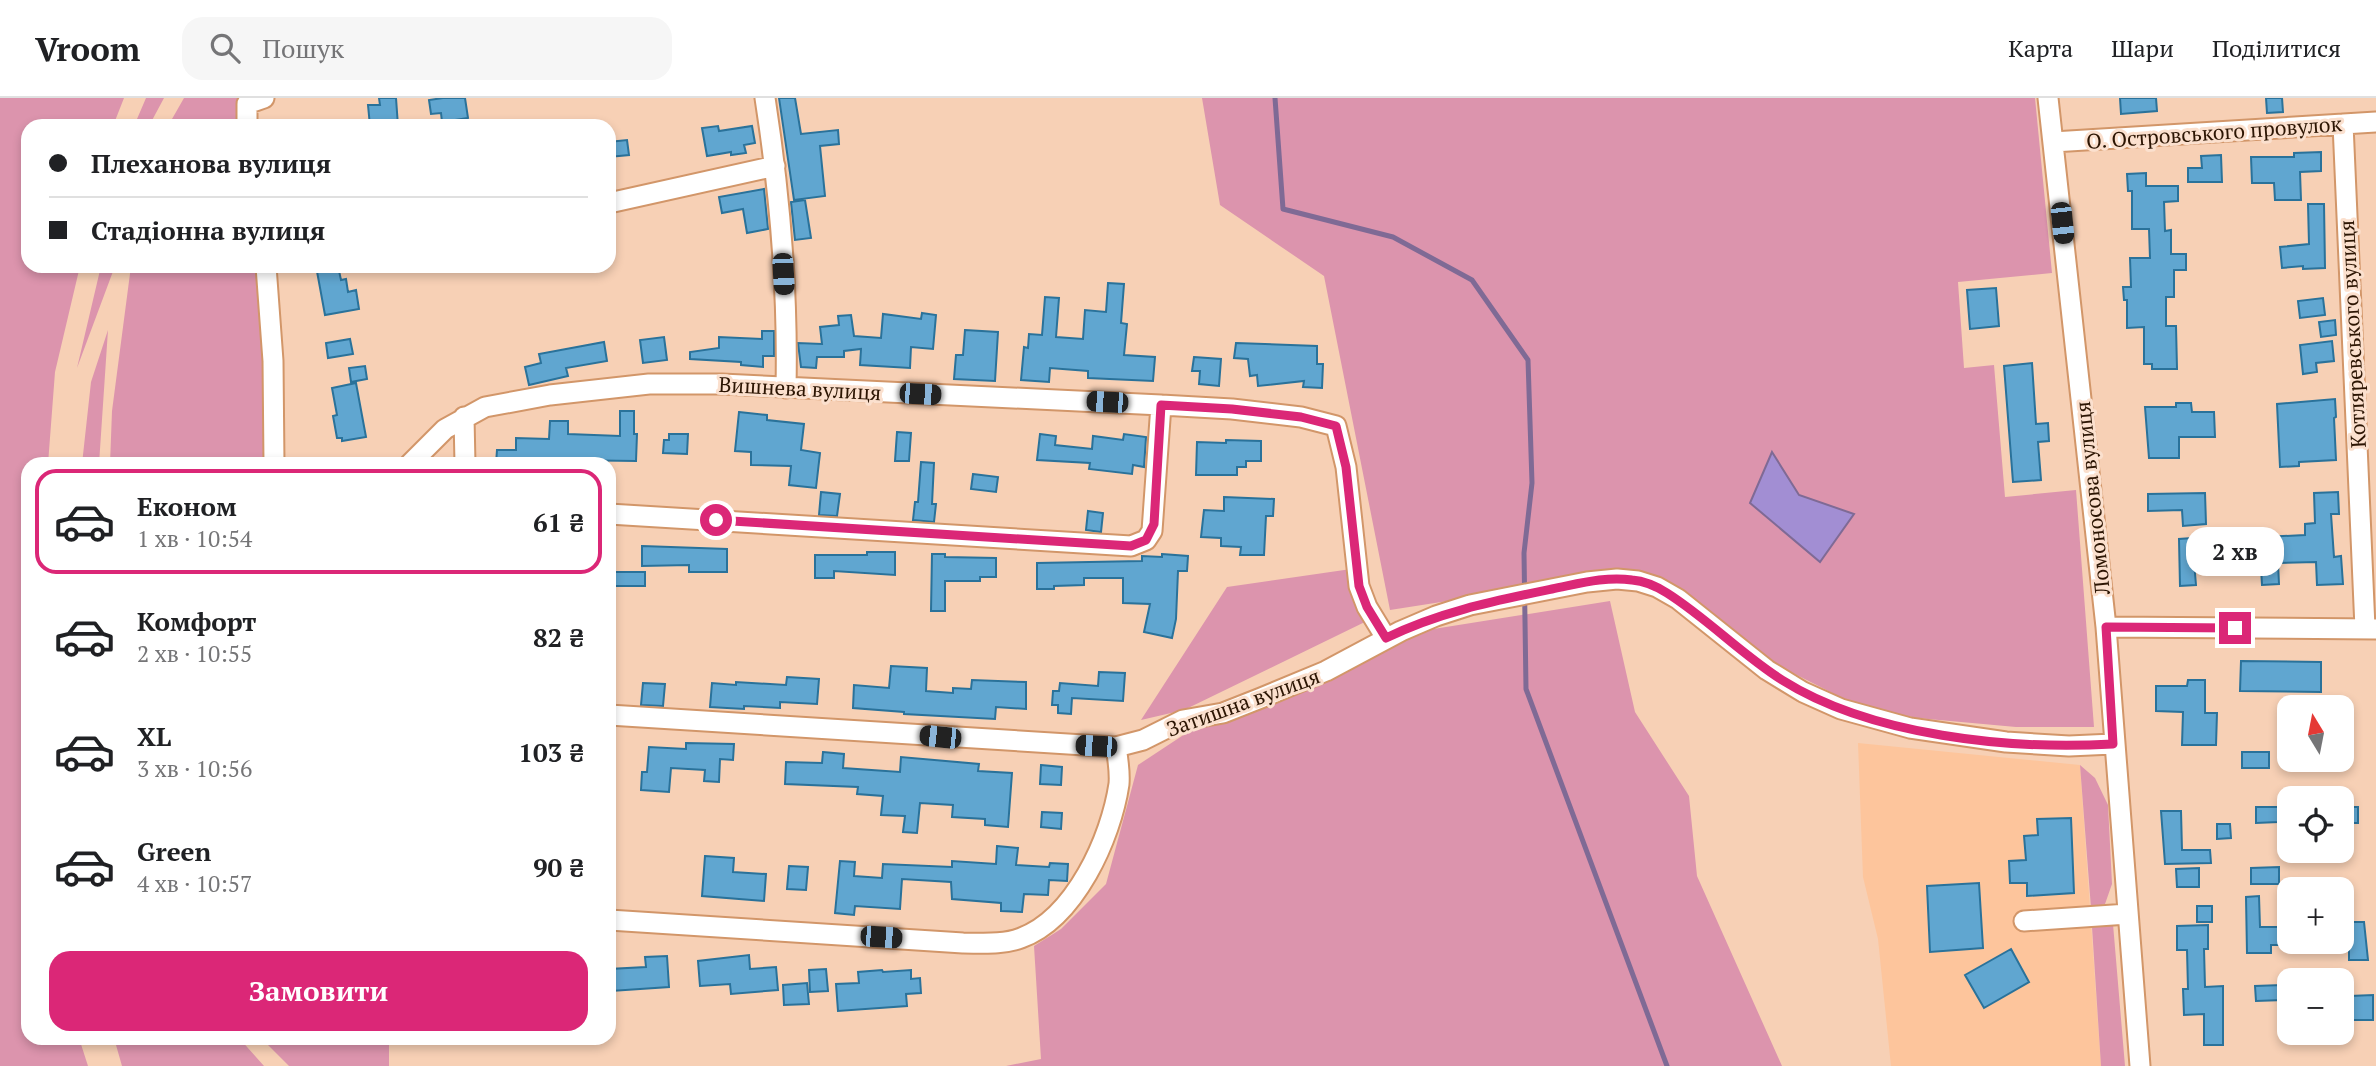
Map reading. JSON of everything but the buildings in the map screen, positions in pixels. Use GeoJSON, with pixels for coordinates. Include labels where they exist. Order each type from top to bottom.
{"type":"FeatureCollection","features":[{"type":"Feature","properties":{"kind":"street"},"geometry":{"type":"LineString","coordinates":[[247,119],[247,104],[264,98]]}},
{"type":"Feature","properties":{"kind":"street"},"geometry":{"type":"LineString","coordinates":[[765,98],[775,166],[786,326],[786,388]]}},
{"type":"Feature","properties":{"kind":"street","name":"Ломоносова вулиця"},"geometry":{"type":"LineString","coordinates":[[2048,98],[2106,627],[2140,1066]]}},
{"type":"Feature","properties":{"kind":"street","name":"O. Островського провулок"},"geometry":{"type":"LineString","coordinates":[[2053,142],[2376,122]]}},
{"type":"Feature","properties":{"kind":"street","name":"Котляревського вулиця"},"geometry":{"type":"LineString","coordinates":[[2343,124],[2371,629]]}},
{"type":"Feature","properties":{"kind":"street"},"geometry":{"type":"LineString","coordinates":[[616,201],[775,166]]}},
{"type":"Feature","properties":{"kind":"street"},"geometry":{"type":"LineString","coordinates":[[266,273],[273,361],[274,457]]}},
{"type":"Feature","properties":{"kind":"street","name":"Вишнева вулиця"},"geometry":{"type":"LineString","coordinates":[[416,457],[433,439],[464,417],[500,403],[649,384],[694,383],[1161,405],[1301,417],[1336,426],[1346,467],[1359,586],[1367,607],[1386,638]]}},
{"type":"Feature","properties":{"kind":"street"},"geometry":{"type":"LineString","coordinates":[[616,514],[1131,546],[1146,540],[1154,524],[1161,405]]}},
{"type":"Feature","properties":{"kind":"street"},"geometry":{"type":"LineString","coordinates":[[464,417],[465,457]]}},
{"type":"Feature","properties":{"kind":"street","name":"Затишна вулиця"},"geometry":{"type":"LineString","coordinates":[[616,715],[1116,747],[1143,740],[1183,720],[1223,713],[1245,705],[1326,671],[1418,623],[1470,606],[1573,585],[1630,579],[1657,586],[1678,599],[1744,653],[1784,681],[1822,702],[1875,720],[2006,743],[2069,746],[2113,744]]}},
{"type":"Feature","properties":{"kind":"street"},"geometry":{"type":"LineString","coordinates":[[2106,627],[2371,629]]}},
{"type":"Feature","properties":{"kind":"street"},"geometry":{"type":"LineString","coordinates":[[616,919],[963,943],[1018,940],[1058,915],[1074,896],[1085,876],[1115,801],[1119,771],[1116,747]]}},
{"type":"Feature","properties":{"kind":"street"},"geometry":{"type":"LineString","coordinates":[[2024,920],[2128,914]]}},
{"type":"Feature","properties":{"kind":"shaded area"},"geometry":{"type":"Polygon","coordinates":[[[0,98],[124,98],[116,119],[21,119],[21,273],[78,273],[55,372],[49,457],[21,457],[21,1045],[81,1045],[88,1066],[0,1066],[0,98]]]}},
{"type":"Feature","properties":{"kind":"shaded area"},"geometry":{"type":"Polygon","coordinates":[[[146,98],[164,98],[153,119],[137,119],[146,98]]]}},
{"type":"Feature","properties":{"kind":"shaded area"},"geometry":{"type":"Polygon","coordinates":[[[184,98],[250,98],[252,119],[172,119],[184,98]]]}},
{"type":"Feature","properties":{"kind":"shaded area"},"geometry":{"type":"Polygon","coordinates":[[[1202,98],[2035,98],[2052,273],[1958,282],[1964,368],[1994,365],[2005,497],[2076,490],[2094,727],[2016,727],[1917,718],[1856,705],[1769,661],[1632,572],[1390,610],[1324,276],[1220,205],[1202,98]],[[1772,453],[1750,503],[1799,495],[1772,453]]]}},
{"type":"Feature","properties":{"kind":"shaded area"},"geometry":{"type":"Polygon","coordinates":[[[99,273],[112,273],[77,368],[99,273]]]}},
{"type":"Feature","properties":{"kind":"shaded area"},"geometry":{"type":"Polygon","coordinates":[[[130,273],[265,273],[270,457],[110,457],[112,411],[130,273]]]}},
{"type":"Feature","properties":{"kind":"shaded area"},"geometry":{"type":"Polygon","coordinates":[[[108,330],[99,457],[83,457],[91,382],[108,330]]]}},
{"type":"Feature","properties":{"kind":"shaded area"},"geometry":{"type":"Polygon","coordinates":[[[1772,452],[1799,495],[1854,514],[1820,562],[1750,503],[1772,452]]]}},
{"type":"Feature","properties":{"kind":"shaded area"},"geometry":{"type":"Polygon","coordinates":[[[1358,568],[1371,619],[1184,710],[1141,720],[1227,587],[1358,568]]]}},
{"type":"Feature","properties":{"kind":"shaded area"},"geometry":{"type":"Polygon","coordinates":[[[1610,601],[1635,712],[1689,796],[1697,876],[1782,1066],[1006,1066],[1041,1059],[1034,946],[1061,929],[1106,884],[1138,765],[1188,732],[1402,634],[1610,601]]]}},
{"type":"Feature","properties":{"kind":"shaded area"},"geometry":{"type":"Polygon","coordinates":[[[1858,743],[2080,765],[2101,1066],[1891,1066],[1878,939],[1863,877],[1858,743]]]}},
{"type":"Feature","properties":{"kind":"shaded area"},"geometry":{"type":"Polygon","coordinates":[[[2080,765],[2095,778],[2108,805],[2112,884],[2105,904],[2091,908],[2080,765]]]}},
{"type":"Feature","properties":{"kind":"shaded area"},"geometry":{"type":"Polygon","coordinates":[[[2113,924],[2125,1066],[2101,1066],[2092,927],[2113,924]]]}},
{"type":"Feature","properties":{"kind":"shaded area"},"geometry":{"type":"Polygon","coordinates":[[[116,1045],[245,1045],[264,1066],[122,1066],[116,1045]]]}},
{"type":"Feature","properties":{"kind":"shaded area"},"geometry":{"type":"Polygon","coordinates":[[[268,1045],[389,1045],[389,1066],[289,1066],[268,1045]]]}},
{"type":"Feature","properties":{"kind":"waterway"},"geometry":{"type":"LineString","coordinates":[[1275,98],[1283,209],[1393,237],[1472,280],[1528,360],[1532,483],[1524,553],[1526,689],[1667,1066]]}},
{"type":"Feature","properties":{"kind":"route"},"geometry":{"type":"LineString","coordinates":[[716,520],[1131,546],[1150,537],[1154,524],[1161,405],[1232,409],[1301,417],[1336,426],[1346,467],[1360,593],[1386,638],[1436,616],[1470,606],[1587,582],[1630,579],[1657,586],[1678,599],[1767,670],[1822,702],[1909,728],[2006,743],[2069,746],[2113,744],[2106,627],[2235,628]]}}]}
